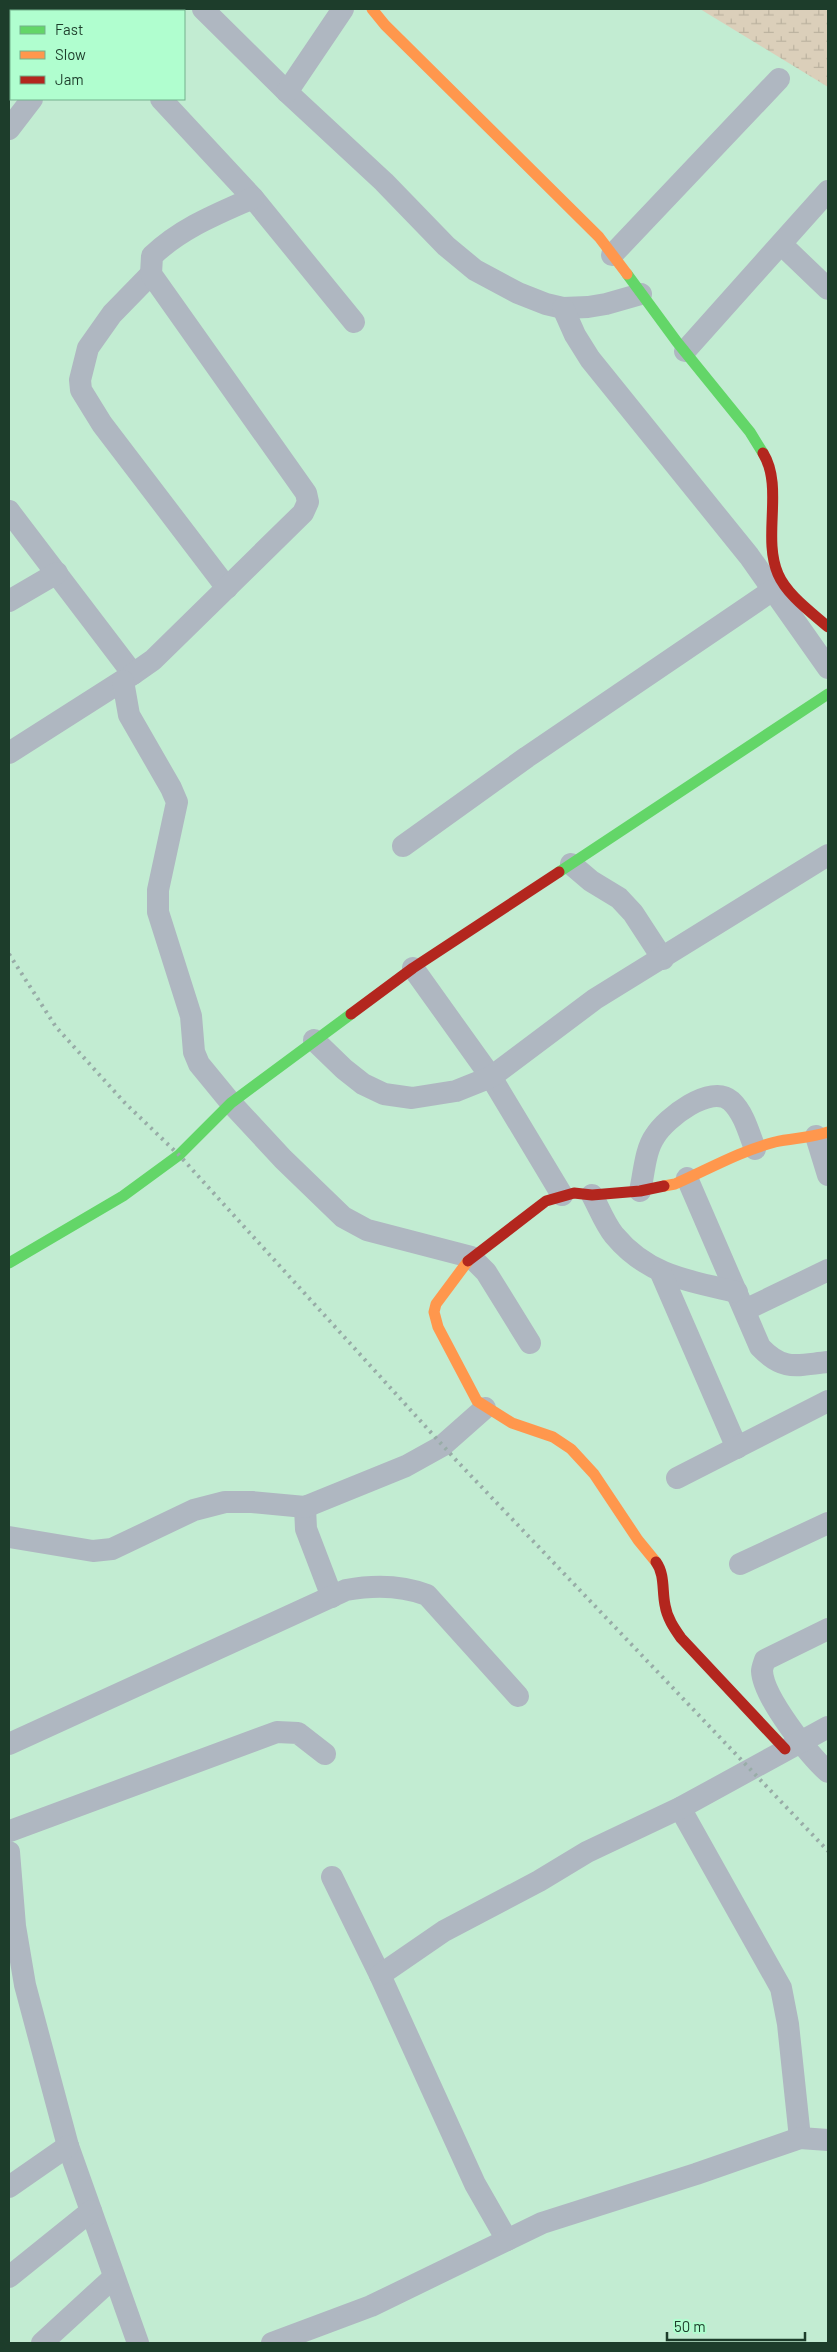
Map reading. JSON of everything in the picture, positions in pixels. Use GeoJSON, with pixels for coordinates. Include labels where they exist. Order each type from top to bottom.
{"type":"FeatureCollection","features":[{"type":"Feature","properties":{"kind":"street"},"geometry":{"type":"LineString","coordinates":[[203,9],[287,92],[384,182],[446,246],[475,270],[518,293],[546,304],[563,308],[606,304],[641,294]]}},
{"type":"Feature","properties":{"kind":"street"},"geometry":{"type":"LineString","coordinates":[[287,92],[343,9]]}},
{"type":"Feature","properties":{"kind":"street"},"geometry":{"type":"LineString","coordinates":[[372,9],[385,25],[599,237],[685,351],[750,432],[766,458],[772,488],[771,536],[773,557],[778,575],[789,592],[828,627]]}},
{"type":"Feature","properties":{"kind":"street"},"geometry":{"type":"LineString","coordinates":[[612,255],[779,79]]}},
{"type":"Feature","properties":{"kind":"street"},"geometry":{"type":"LineString","coordinates":[[9,129],[31,100]]}},
{"type":"Feature","properties":{"kind":"street"},"geometry":{"type":"LineString","coordinates":[[162,100],[252,198],[354,322]]}},
{"type":"Feature","properties":{"kind":"street"},"geometry":{"type":"LineString","coordinates":[[685,351],[828,191]]}},
{"type":"Feature","properties":{"kind":"street"},"geometry":{"type":"LineString","coordinates":[[9,753],[153,660],[302,513],[308,502],[306,493],[151,274],[152,256],[162,246],[191,226],[252,198]]}},
{"type":"Feature","properties":{"kind":"street"},"geometry":{"type":"LineString","coordinates":[[781,244],[828,289]]}},
{"type":"Feature","properties":{"kind":"street"},"geometry":{"type":"LineString","coordinates":[[151,274],[112,314],[88,348],[80,380],[81,390],[102,424],[226,588]]}},
{"type":"Feature","properties":{"kind":"street"},"geometry":{"type":"LineString","coordinates":[[563,308],[575,335],[590,359],[748,556],[828,668]]}},
{"type":"Feature","properties":{"kind":"street"},"geometry":{"type":"LineString","coordinates":[[9,511],[57,573],[128,677],[129,715],[171,788],[176,802],[158,890],[158,912],[191,1016],[194,1052],[199,1064],[231,1103],[282,1159],[343,1217],[367,1230],[471,1257],[486,1272],[530,1343]]}},
{"type":"Feature","properties":{"kind":"street"},"geometry":{"type":"LineString","coordinates":[[9,601],[57,573]]}},
{"type":"Feature","properties":{"kind":"street"},"geometry":{"type":"LineString","coordinates":[[403,846],[528,757],[773,590]]}},
{"type":"Feature","properties":{"kind":"street"},"geometry":{"type":"LineString","coordinates":[[9,1264],[123,1196],[179,1155],[231,1103],[413,968],[828,694]]}},
{"type":"Feature","properties":{"kind":"street"},"geometry":{"type":"LineString","coordinates":[[314,1040],[344,1069],[363,1084],[384,1094],[412,1098],[456,1091],[491,1077],[595,1000],[828,855]]}},
{"type":"Feature","properties":{"kind":"street"},"geometry":{"type":"LineString","coordinates":[[571,864],[591,881],[619,898],[633,913],[663,959]]}},
{"type":"Feature","properties":{"kind":"street"},"geometry":{"type":"LineString","coordinates":[[413,968],[491,1077],[562,1195]]}},
{"type":"Feature","properties":{"kind":"street"},"geometry":{"type":"LineString","coordinates":[[640,1191],[649,1149],[654,1136],[670,1118],[693,1103],[715,1095],[723,1096],[731,1101],[741,1113],[755,1149]]}},
{"type":"Feature","properties":{"kind":"street"},"geometry":{"type":"LineString","coordinates":[[828,1175],[822,1134],[775,1142],[675,1184],[640,1191],[592,1195],[574,1193],[562,1195],[546,1201],[471,1257],[436,1304],[434,1312],[438,1327],[477,1402],[512,1424],[553,1437],[571,1449],[594,1474],[638,1540],[662,1569],[665,1607],[670,1620],[681,1638],[793,1745],[828,1772]]}},
{"type":"Feature","properties":{"kind":"street"},"geometry":{"type":"LineString","coordinates":[[687,1178],[760,1347],[778,1363],[792,1366],[828,1362]]}},
{"type":"Feature","properties":{"kind":"street"},"geometry":{"type":"LineString","coordinates":[[592,1195],[614,1235],[640,1260],[661,1273],[741,1301],[828,1270]]}},
{"type":"Feature","properties":{"kind":"street"},"geometry":{"type":"LineString","coordinates":[[661,1273],[737,1448]]}},
{"type":"Feature","properties":{"kind":"street"},"geometry":{"type":"LineString","coordinates":[[678,1478],[828,1401]]}},
{"type":"Feature","properties":{"kind":"street"},"geometry":{"type":"LineString","coordinates":[[9,1537],[93,1551],[112,1549],[194,1510],[225,1502],[252,1502],[305,1507],[406,1466],[442,1446],[485,1408]]}},
{"type":"Feature","properties":{"kind":"street"},"geometry":{"type":"LineString","coordinates":[[305,1507],[306,1529],[332,1597]]}},
{"type":"Feature","properties":{"kind":"street"},"geometry":{"type":"LineString","coordinates":[[740,1564],[828,1523]]}},
{"type":"Feature","properties":{"kind":"street"},"geometry":{"type":"LineString","coordinates":[[9,1744],[346,1590],[368,1586],[410,1588],[427,1595],[518,1696]]}},
{"type":"Feature","properties":{"kind":"street"},"geometry":{"type":"LineString","coordinates":[[793,1745],[768,1693],[762,1670],[765,1660],[828,1629]]}},
{"type":"Feature","properties":{"kind":"street"},"geometry":{"type":"LineString","coordinates":[[380,1976],[452,1926],[539,1881],[586,1852],[680,1808],[828,1727]]}},
{"type":"Feature","properties":{"kind":"street"},"geometry":{"type":"LineString","coordinates":[[138,2343],[68,2146],[25,1985],[15,1926],[9,1838],[277,1732],[298,1733],[325,1754]]}},
{"type":"Feature","properties":{"kind":"street"},"geometry":{"type":"LineString","coordinates":[[680,1808],[781,1988],[788,2024],[800,2138]]}},
{"type":"Feature","properties":{"kind":"street"},"geometry":{"type":"LineString","coordinates":[[332,1877],[380,1976],[475,2184],[507,2240]]}},
{"type":"Feature","properties":{"kind":"street"},"geometry":{"type":"LineString","coordinates":[[272,2343],[371,2306],[542,2222],[696,2174],[800,2138],[828,2140]]}},
{"type":"Feature","properties":{"kind":"street"},"geometry":{"type":"LineString","coordinates":[[9,2187],[68,2146]]}},
{"type":"Feature","properties":{"kind":"street"},"geometry":{"type":"LineString","coordinates":[[9,2277],[91,2211]]}},
{"type":"Feature","properties":{"kind":"street"},"geometry":{"type":"LineString","coordinates":[[42,2343],[114,2277]]}},
{"type":"Feature","properties":{"kind":"green space"},"geometry":{"type":"Polygon","coordinates":[[[700,9],[828,9],[828,87],[700,9]]]}},
{"type":"Feature","properties":{"kind":"railway"},"geometry":{"type":"LineString","coordinates":[[9,954],[56,1027],[125,1103],[179,1155],[455,1459],[828,1851]]}},
{"type":"Feature","properties":{"kind":"traffic: fast"},"geometry":{"type":"LineString","coordinates":[[627,274],[677,342],[750,432],[763,453]]}},
{"type":"Feature","properties":{"kind":"traffic: fast"},"geometry":{"type":"LineString","coordinates":[[559,872],[828,694]]}},
{"type":"Feature","properties":{"kind":"traffic: fast"},"geometry":{"type":"LineString","coordinates":[[9,1263],[123,1196],[179,1155],[231,1103],[351,1014]]}},
{"type":"Feature","properties":{"kind":"traffic: slow"},"geometry":{"type":"LineString","coordinates":[[372,9],[385,25],[599,237],[627,274]]}},
{"type":"Feature","properties":{"kind":"traffic: slow"},"geometry":{"type":"LineString","coordinates":[[664,1186],[675,1184],[762,1146],[828,1132]]}},
{"type":"Feature","properties":{"kind":"traffic: slow"},"geometry":{"type":"LineString","coordinates":[[468,1261],[436,1304],[434,1312],[438,1327],[477,1401],[512,1423],[553,1437],[571,1449],[594,1474],[638,1540],[656,1562]]}},
{"type":"Feature","properties":{"kind":"traffic: jam"},"geometry":{"type":"LineString","coordinates":[[763,453],[769,466],[772,481],[772,544],[778,574],[793,596],[828,627]]}},
{"type":"Feature","properties":{"kind":"traffic: jam"},"geometry":{"type":"LineString","coordinates":[[351,1014],[413,968],[559,872]]}},
{"type":"Feature","properties":{"kind":"traffic: jam"},"geometry":{"type":"LineString","coordinates":[[468,1261],[546,1201],[574,1193],[592,1195],[640,1191],[664,1186]]}},
{"type":"Feature","properties":{"kind":"traffic: jam"},"geometry":{"type":"LineString","coordinates":[[656,1562],[661,1572],[667,1614],[678,1634],[785,1749]]}}]}
